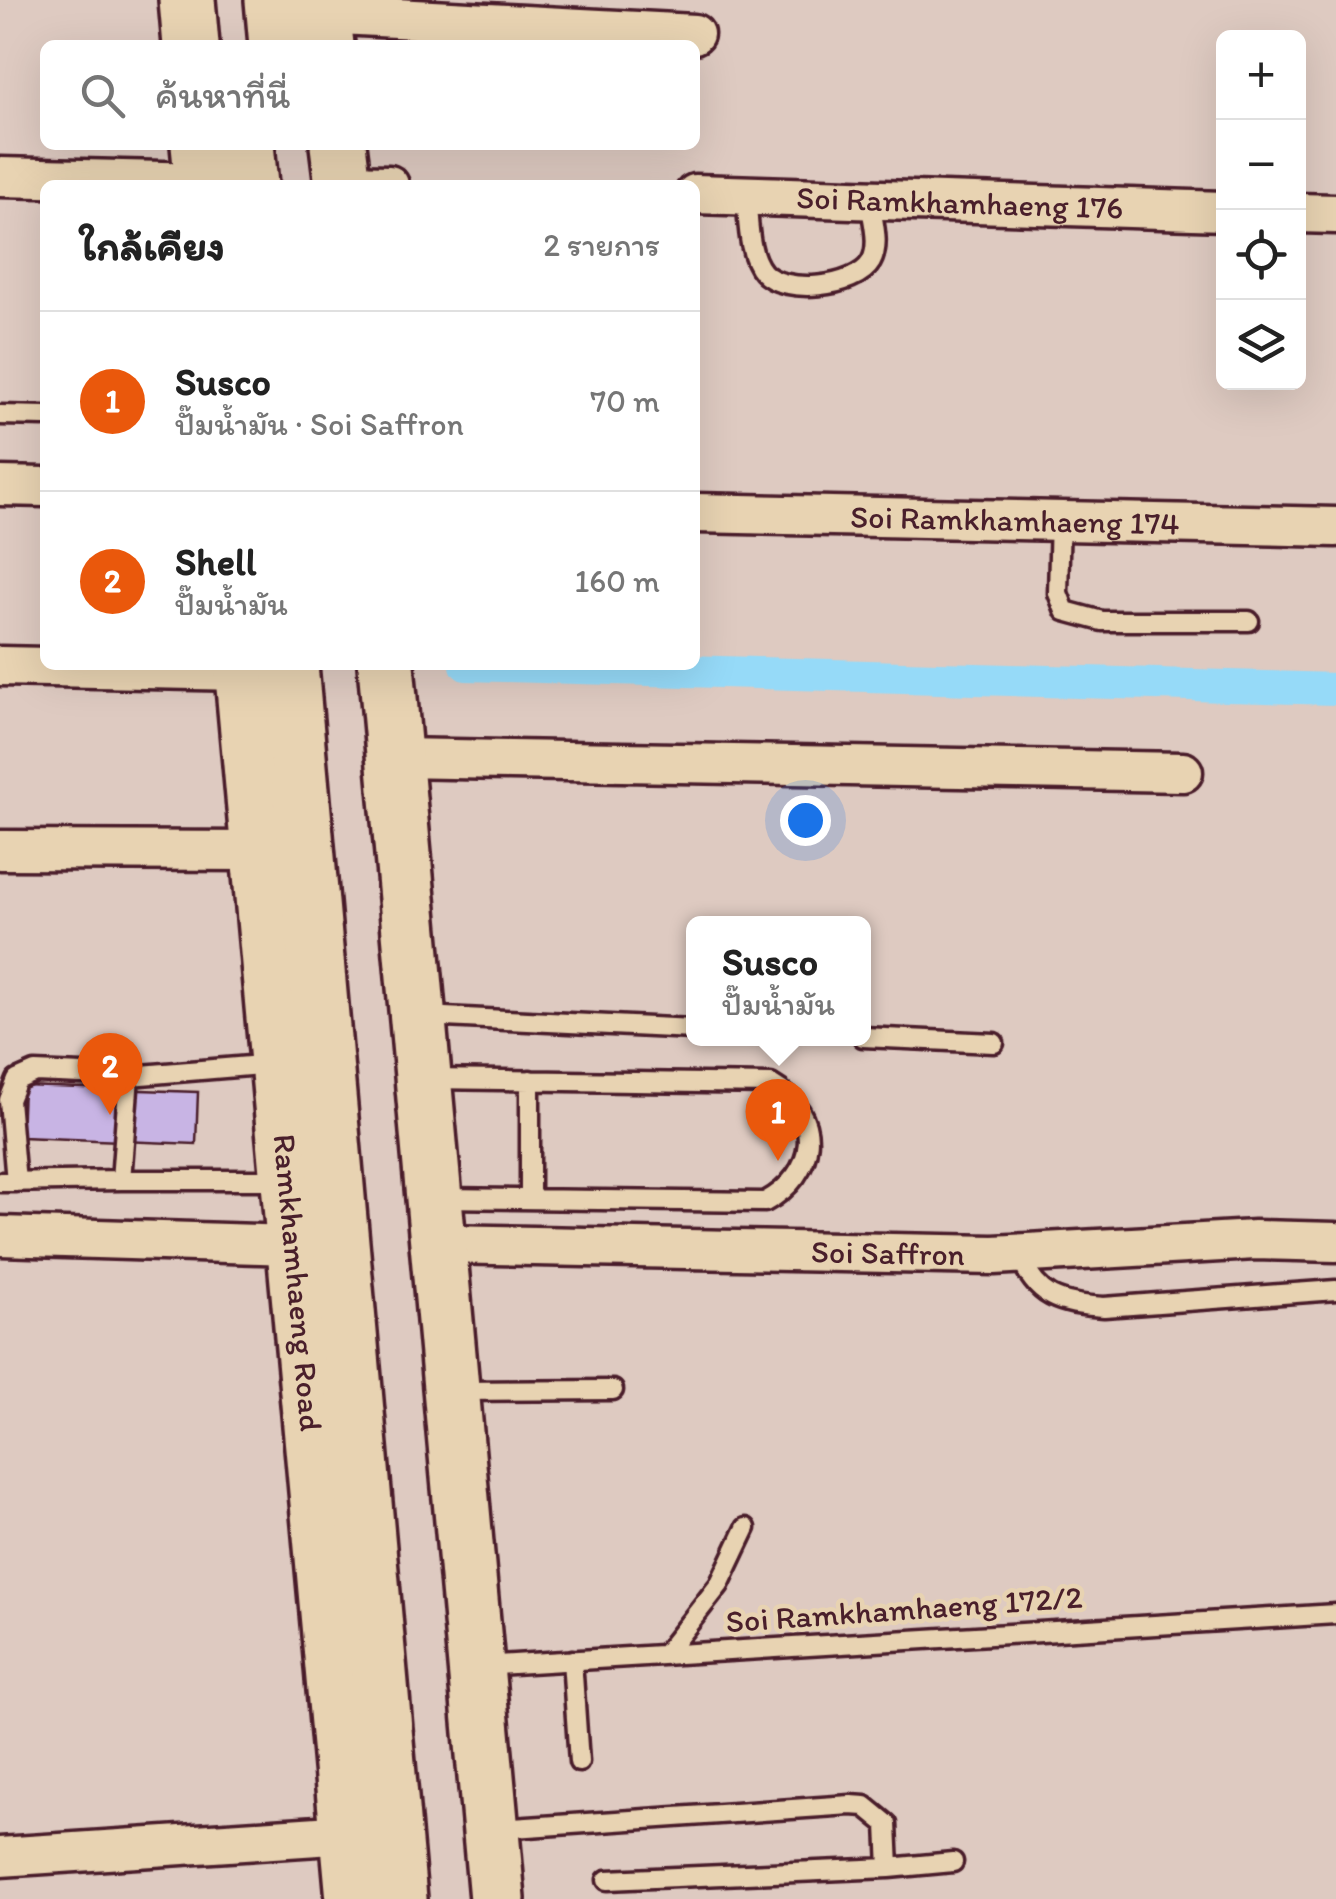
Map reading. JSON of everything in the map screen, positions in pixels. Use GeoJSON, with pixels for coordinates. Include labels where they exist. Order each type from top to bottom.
{"type":"FeatureCollection","features":[{"type":"Feature","properties":{"kind":"main road"},"geometry":{"type":"LineString","coordinates":[[187,0],[191,40]]}},
{"type":"Feature","properties":{"kind":"main road"},"geometry":{"type":"LineString","coordinates":[[234,0],[238,40]]}},
{"type":"Feature","properties":{"kind":"main road"},"geometry":{"type":"LineString","coordinates":[[282,40],[310,15]]}},
{"type":"Feature","properties":{"kind":"main road"},"geometry":{"type":"LineString","coordinates":[[214,174],[240,150]]}},
{"type":"Feature","properties":{"kind":"main road"},"geometry":{"type":"LineString","coordinates":[[284,150],[288,180]]}},
{"type":"Feature","properties":{"kind":"main road","name":"Ramkhamhaeng Road"},"geometry":{"type":"LineString","coordinates":[[259,670],[258,852],[354,1899]]}},
{"type":"Feature","properties":{"kind":"main road","name":"Ramkhamhaeng Road"},"geometry":{"type":"LineString","coordinates":[[260,670],[336,1012],[430,1899]]}},
{"type":"Feature","properties":{"kind":"main road","name":"Ramkhamhaeng Road"},"geometry":{"type":"LineString","coordinates":[[325,670],[336,1012],[399,1899]]}},
{"type":"Feature","properties":{"kind":"main road"},"geometry":{"type":"LineString","coordinates":[[387,670],[497,1899]]}},
{"type":"Feature","properties":{"kind":"street"},"geometry":{"type":"LineString","coordinates":[[310,15],[694,34]]}},
{"type":"Feature","properties":{"kind":"street"},"geometry":{"type":"LineString","coordinates":[[0,177],[214,174]]}},
{"type":"Feature","properties":{"kind":"street","name":"Soi Ramkhamhaeng 176"},"geometry":{"type":"LineString","coordinates":[[700,194],[1216,210]]}},
{"type":"Feature","properties":{"kind":"street"},"geometry":{"type":"LineString","coordinates":[[1306,213],[1336,214]]}},
{"type":"Feature","properties":{"kind":"street"},"geometry":{"type":"LineString","coordinates":[[0,486],[40,487]]}},
{"type":"Feature","properties":{"kind":"street","name":"Soi Ramkhamhaeng 174"},"geometry":{"type":"LineString","coordinates":[[700,513],[1336,527]]}},
{"type":"Feature","properties":{"kind":"street"},"geometry":{"type":"LineString","coordinates":[[0,666],[40,666]]}},
{"type":"Feature","properties":{"kind":"street"},"geometry":{"type":"LineString","coordinates":[[397,758],[1183,772]]}},
{"type":"Feature","properties":{"kind":"street"},"geometry":{"type":"LineString","coordinates":[[0,850],[258,852]]}},
{"type":"Feature","properties":{"kind":"street","name":"Soi Saffron"},"geometry":{"type":"LineString","coordinates":[[437,1221],[1019,1253],[1255,1240],[1336,1242]]}},
{"type":"Feature","properties":{"kind":"street"},"geometry":{"type":"LineString","coordinates":[[0,1236],[294,1245]]}},
{"type":"Feature","properties":{"kind":"street"},"geometry":{"type":"LineString","coordinates":[[0,1857],[348,1834]]}},
{"type":"Feature","properties":{"kind":"lane"},"geometry":{"type":"LineString","coordinates":[[746,196],[752,253],[764,274],[784,285],[851,280],[869,265],[876,249],[870,200]]}},
{"type":"Feature","properties":{"kind":"lane"},"geometry":{"type":"LineString","coordinates":[[0,416],[40,416]]}},
{"type":"Feature","properties":{"kind":"lane"},"geometry":{"type":"LineString","coordinates":[[1060,518],[1058,593],[1065,611],[1102,620],[1248,621]]}},
{"type":"Feature","properties":{"kind":"lane"},"geometry":{"type":"LineString","coordinates":[[418,1016],[686,1029]]}},
{"type":"Feature","properties":{"kind":"lane"},"geometry":{"type":"LineString","coordinates":[[871,1037],[994,1043]]}},
{"type":"Feature","properties":{"kind":"lane"},"geometry":{"type":"LineString","coordinates":[[277,1064],[129,1076],[35,1072],[16,1080],[9,1100],[8,1182],[288,1180]]}},
{"type":"Feature","properties":{"kind":"lane"},"geometry":{"type":"LineString","coordinates":[[122,1180],[129,1076]]}},
{"type":"Feature","properties":{"kind":"lane"},"geometry":{"type":"LineString","coordinates":[[424,1080],[771,1084],[794,1098],[804,1113],[807,1155],[789,1189],[765,1202],[713,1204],[530,1197],[437,1221]]}},
{"type":"Feature","properties":{"kind":"lane"},"geometry":{"type":"LineString","coordinates":[[530,1080],[530,1197]]}},
{"type":"Feature","properties":{"kind":"lane"},"geometry":{"type":"LineString","coordinates":[[1019,1253],[1028,1279],[1047,1294],[1072,1305],[1336,1290]]}},
{"type":"Feature","properties":{"kind":"lane"},"geometry":{"type":"LineString","coordinates":[[453,1391],[613,1390]]}},
{"type":"Feature","properties":{"kind":"lane"},"geometry":{"type":"LineString","coordinates":[[664,1654],[718,1586],[746,1528]]}},
{"type":"Feature","properties":{"kind":"lane","name":"Soi Ramkhamhaeng 172/2"},"geometry":{"type":"LineString","coordinates":[[476,1666],[1336,1614]]}},
{"type":"Feature","properties":{"kind":"lane"},"geometry":{"type":"LineString","coordinates":[[572,1660],[579,1762]]}},
{"type":"Feature","properties":{"kind":"lane"},"geometry":{"type":"LineString","coordinates":[[492,1830],[865,1806],[887,1824],[888,1868]]}},
{"type":"Feature","properties":{"kind":"lane"},"geometry":{"type":"LineString","coordinates":[[607,1880],[953,1862]]}},
{"type":"Feature","properties":{"kind":"building"},"geometry":{"type":"Polygon","coordinates":[[[23,1086],[198,1092],[196,1144],[21,1137],[23,1086]]]}},
{"type":"Feature","properties":{"kind":"waterway"},"geometry":{"type":"LineString","coordinates":[[647,670],[1336,689]]}},
{"type":"Feature","properties":{"kind":"place","name":"Shell"},"geometry":{"type":"Point","coordinates":[110,1115]}},
{"type":"Feature","properties":{"kind":"place","name":"Susco"},"geometry":{"type":"Point","coordinates":[778,1161]}}]}
